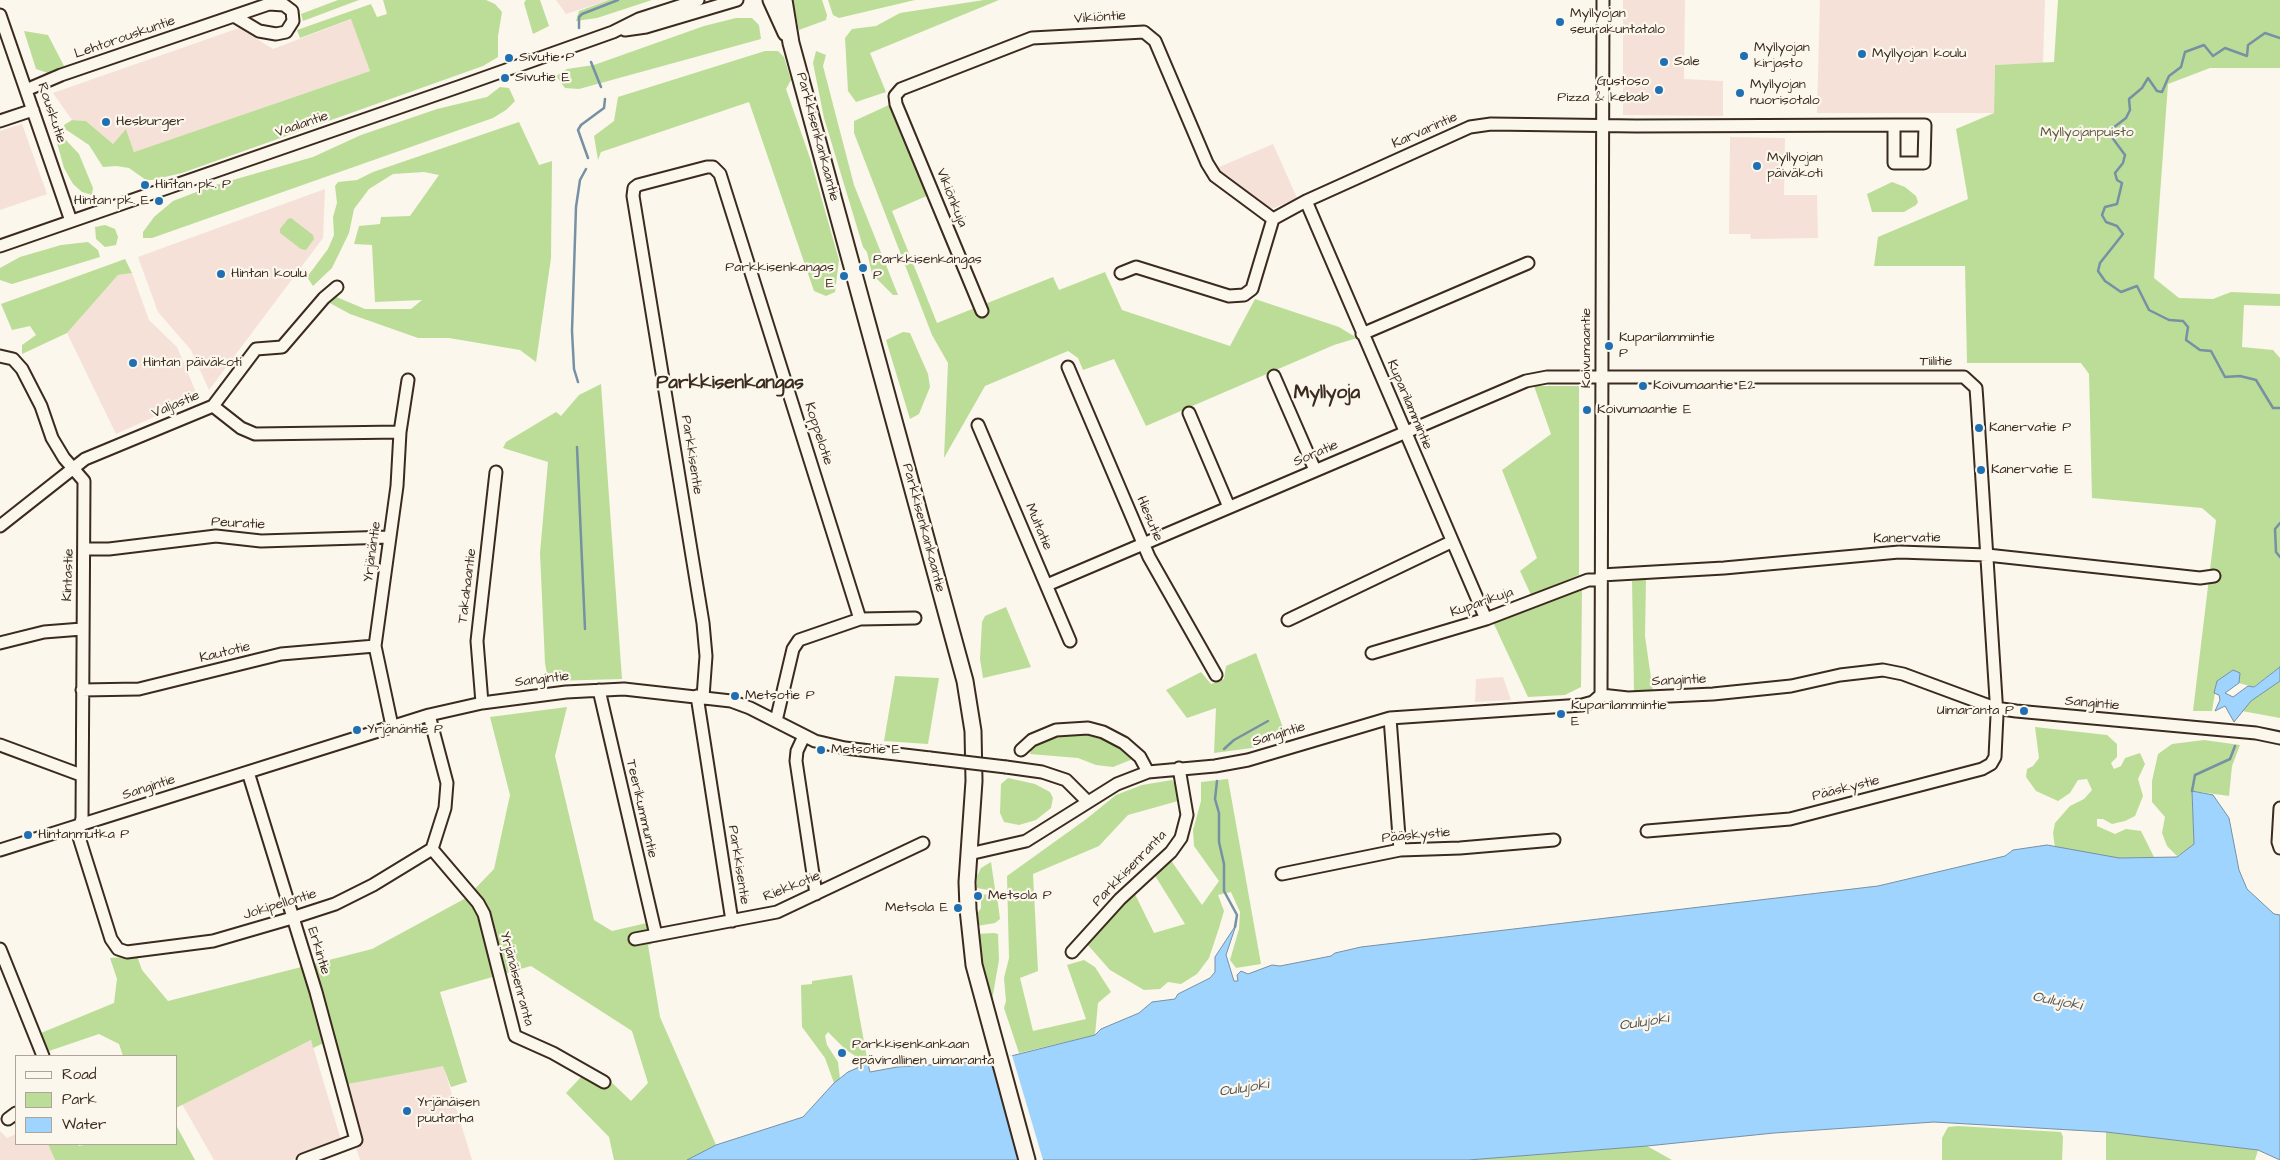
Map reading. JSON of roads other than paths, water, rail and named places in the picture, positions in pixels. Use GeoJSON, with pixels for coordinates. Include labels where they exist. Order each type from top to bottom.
{"type":"FeatureCollection","features":[{"type":"Feature","properties":{"kind":"main road","name":"Parkkisenkankaantie"},"geometry":{"type":"LineString","coordinates":[[770,0],[791,43]]}},
{"type":"Feature","properties":{"kind":"main road","name":"Parkkisenkankaantie"},"geometry":{"type":"LineString","coordinates":[[784,0],[791,43],[965,681],[973,731],[974,781],[969,854],[968,909],[974,966],[1027,1160]]}},
{"type":"Feature","properties":{"kind":"street","name":"Vaalantie"},"geometry":{"type":"LineString","coordinates":[[0,246],[613,32],[639,19],[698,0]]}},
{"type":"Feature","properties":{"kind":"street","name":"Vaalantie"},"geometry":{"type":"LineString","coordinates":[[613,32],[646,27],[737,0]]}},
{"type":"Feature","properties":{"kind":"street","name":"Koivumaantie"},"geometry":{"type":"LineString","coordinates":[[1601,695],[1603,0]]}},
{"type":"Feature","properties":{"kind":"street","name":"Lehtorouskuntie"},"geometry":{"type":"LineString","coordinates":[[26,90],[61,75],[234,16],[270,4],[284,5],[292,11],[293,21],[286,32],[276,34],[259,31],[234,16]]}},
{"type":"Feature","properties":{"kind":"street","name":"Rouskutie"},"geometry":{"type":"LineString","coordinates":[[0,15],[71,221]]}},
{"type":"Feature","properties":{"kind":"street","name":"Vikiöntie"},"geometry":{"type":"LineString","coordinates":[[895,96],[901,89],[1032,38],[1144,32],[1155,41],[1207,163],[1215,176],[1273,219]]}},
{"type":"Feature","properties":{"kind":"street","name":"Vikiönkuja"},"geometry":{"type":"LineString","coordinates":[[895,96],[896,104],[982,311]]}},
{"type":"Feature","properties":{"kind":"street"},"geometry":{"type":"LineString","coordinates":[[0,121],[34,110]]}},
{"type":"Feature","properties":{"kind":"street","name":"Karvarintie"},"geometry":{"type":"LineString","coordinates":[[1273,219],[1306,201],[1470,127],[1491,124],[1603,126],[1894,125]]}},
{"type":"Feature","properties":{"kind":"street","name":"Koppelotie"},"geometry":{"type":"LineString","coordinates":[[634,188],[638,184],[707,167],[713,167],[720,174],[860,619]]}},
{"type":"Feature","properties":{"kind":"street","name":"Parkkisentie"},"geometry":{"type":"LineString","coordinates":[[634,188],[633,196],[703,623],[706,656],[700,697],[732,921]]}},
{"type":"Feature","properties":{"kind":"street","name":"Kuparilammintie"},"geometry":{"type":"LineString","coordinates":[[1306,201],[1404,433],[1486,619]]}},
{"type":"Feature","properties":{"kind":"street"},"geometry":{"type":"LineString","coordinates":[[1121,273],[1136,267],[1229,296],[1244,295],[1252,288],[1273,219]]}},
{"type":"Feature","properties":{"kind":"street"},"geometry":{"type":"LineString","coordinates":[[1362,334],[1528,263]]}},
{"type":"Feature","properties":{"kind":"street","name":"Valjastie"},"geometry":{"type":"LineString","coordinates":[[0,526],[85,459],[213,406],[256,349],[282,347],[324,298],[337,287]]}},
{"type":"Feature","properties":{"kind":"street","name":"Kintastie"},"geometry":{"type":"LineString","coordinates":[[0,356],[14,359],[22,369],[40,406],[52,438],[84,481],[85,549],[82,629],[80,825]]}},
{"type":"Feature","properties":{"kind":"street","name":"Hiesutie"},"geometry":{"type":"LineString","coordinates":[[1068,367],[1143,543],[1216,675]]}},
{"type":"Feature","properties":{"kind":"street"},"geometry":{"type":"LineString","coordinates":[[1274,376],[1315,470]]}},
{"type":"Feature","properties":{"kind":"street","name":"Soratie"},"geometry":{"type":"LineString","coordinates":[[1047,585],[1526,380],[1601,377]]}},
{"type":"Feature","properties":{"kind":"street","name":"Tiilitie"},"geometry":{"type":"LineString","coordinates":[[1601,377],[1964,377],[1976,388],[1995,708]]}},
{"type":"Feature","properties":{"kind":"street","name":"Yrjänäntie"},"geometry":{"type":"LineString","coordinates":[[392,726],[375,646],[390,537],[400,432],[408,380]]}},
{"type":"Feature","properties":{"kind":"street"},"geometry":{"type":"LineString","coordinates":[[213,406],[241,428],[255,434],[400,432]]}},
{"type":"Feature","properties":{"kind":"street"},"geometry":{"type":"LineString","coordinates":[[1189,413],[1229,507]]}},
{"type":"Feature","properties":{"kind":"street","name":"Multatie"},"geometry":{"type":"LineString","coordinates":[[978,425],[1070,641]]}},
{"type":"Feature","properties":{"kind":"street","name":"Takahaantie"},"geometry":{"type":"LineString","coordinates":[[482,703],[477,641],[496,472]]}},
{"type":"Feature","properties":{"kind":"street","name":"Peuratie"},"geometry":{"type":"LineString","coordinates":[[85,549],[109,549],[216,536],[261,541],[390,537]]}},
{"type":"Feature","properties":{"kind":"street"},"geometry":{"type":"LineString","coordinates":[[1288,620],[1451,542]]}},
{"type":"Feature","properties":{"kind":"street","name":"Kanervatie"},"geometry":{"type":"LineString","coordinates":[[1601,577],[1714,569],[1898,552],[1987,555],[2200,578],[2214,576]]}},
{"type":"Feature","properties":{"kind":"street","name":"Kuparikuja"},"geometry":{"type":"LineString","coordinates":[[1372,653],[1486,619],[1588,580],[1601,577]]}},
{"type":"Feature","properties":{"kind":"street"},"geometry":{"type":"LineString","coordinates":[[776,721],[795,644],[804,637],[860,619],[915,618]]}},
{"type":"Feature","properties":{"kind":"street"},"geometry":{"type":"LineString","coordinates":[[0,643],[44,632],[82,629]]}},
{"type":"Feature","properties":{"kind":"street","name":"Kautotie"},"geometry":{"type":"LineString","coordinates":[[82,690],[139,689],[281,654],[375,646]]}},
{"type":"Feature","properties":{"kind":"street","name":"Sangintie"},"geometry":{"type":"LineString","coordinates":[[969,854],[1026,841],[1117,784],[1148,772],[1248,760],[1390,718],[1520,711],[1582,705],[1593,702],[1601,695],[1628,698],[1712,694],[1791,686],[1840,675],[1883,670],[1903,674],[1995,708],[2065,717],[2256,733],[2280,738]]}},
{"type":"Feature","properties":{"kind":"street","name":"Sangintie"},"geometry":{"type":"LineString","coordinates":[[0,850],[428,716],[482,703],[599,690],[624,689],[731,701],[804,736],[845,748],[1006,766],[1042,772],[1066,780],[1088,801]]}},
{"type":"Feature","properties":{"kind":"street","name":"Teerikummuntie"},"geometry":{"type":"LineString","coordinates":[[599,690],[656,935]]}},
{"type":"Feature","properties":{"kind":"street","name":"Pääskystie"},"geometry":{"type":"LineString","coordinates":[[1647,831],[1790,819],[1982,769],[1991,764],[1995,757],[1995,708]]}},
{"type":"Feature","properties":{"kind":"street"},"geometry":{"type":"LineString","coordinates":[[428,716],[446,783],[445,808],[432,849]]}},
{"type":"Feature","properties":{"kind":"street"},"geometry":{"type":"LineString","coordinates":[[1390,718],[1400,850]]}},
{"type":"Feature","properties":{"kind":"street"},"geometry":{"type":"LineString","coordinates":[[1021,750],[1032,740],[1056,730],[1088,728],[1124,742],[1140,757],[1148,772]]}},
{"type":"Feature","properties":{"kind":"street"},"geometry":{"type":"LineString","coordinates":[[804,736],[797,751],[796,761],[816,894]]}},
{"type":"Feature","properties":{"kind":"street"},"geometry":{"type":"LineString","coordinates":[[0,745],[81,775]]}},
{"type":"Feature","properties":{"kind":"street","name":"Parkkisenranta"},"geometry":{"type":"LineString","coordinates":[[1072,952],[1120,899],[1171,852],[1181,838],[1187,815],[1179,768]]}},
{"type":"Feature","properties":{"kind":"street","name":"Erkintie"},"geometry":{"type":"LineString","coordinates":[[248,772],[316,992],[356,1140],[303,1160]]}},
{"type":"Feature","properties":{"kind":"street"},"geometry":{"type":"LineString","coordinates":[[2280,808],[2278,842],[2280,848]]}},
{"type":"Feature","properties":{"kind":"street","name":"Jokipellontie"},"geometry":{"type":"LineString","coordinates":[[80,825],[78,834],[112,938],[118,949],[127,952],[213,941],[335,904],[372,885],[432,849]]}},
{"type":"Feature","properties":{"kind":"street","name":"Pääskystie"},"geometry":{"type":"LineString","coordinates":[[1282,874],[1400,850],[1460,848],[1554,840]]}},
{"type":"Feature","properties":{"kind":"street","name":"Riekkotie"},"geometry":{"type":"LineString","coordinates":[[635,939],[777,912],[923,843]]}},
{"type":"Feature","properties":{"kind":"street","name":"Yrjänäisenranta"},"geometry":{"type":"LineString","coordinates":[[432,849],[478,903],[484,914],[515,1036],[553,1053],[604,1082]]}},
{"type":"Feature","properties":{"kind":"street"},"geometry":{"type":"LineString","coordinates":[[0,949],[44,1055]]}},
{"type":"Feature","properties":{"kind":"water"},"geometry":{"type":"Polygon","coordinates":[[[2280,667],[2280,681],[2251,701],[2234,722],[2225,706],[2215,711],[2220,700],[2219,695],[2214,693],[2217,681],[2233,670],[2240,673],[2239,683],[2225,693],[2233,697],[2248,686],[2254,687],[2280,667]]]}},
{"type":"Feature","properties":{"kind":"water","name":"Oulujoki"},"geometry":{"type":"Polygon","coordinates":[[[2192,791],[2213,795],[2229,818],[2239,870],[2247,889],[2274,914],[2280,915],[2280,1160],[2258,1150],[2106,1132],[1934,1122],[1774,1133],[1647,1146],[1468,1160],[687,1160],[716,1145],[803,1117],[834,1083],[848,1072],[866,1064],[868,1064],[870,1072],[897,1067],[991,1061],[1095,1035],[1101,1029],[1139,1013],[1152,1002],[1175,999],[1178,994],[1210,978],[1215,972],[1215,957],[1236,925],[1226,955],[1234,981],[1238,981],[1237,975],[1241,971],[1248,974],[1272,965],[1280,966],[1331,956],[1335,953],[1361,947],[1878,886],[2005,856],[2013,850],[2047,845],[2119,858],[2177,857],[2194,844],[2192,791]]]}},
{"type":"Feature","properties":{"kind":"waterway"},"geometry":{"type":"LineString","coordinates":[[579,28],[579,17],[582,14],[618,0]]}},
{"type":"Feature","properties":{"kind":"waterway","name":"Myllyoja"},"geometry":{"type":"LineString","coordinates":[[2280,38],[2265,33],[2248,45],[2247,56],[2225,48],[2213,56],[2204,45],[2185,52],[2181,67],[2169,76],[2162,92],[2157,91],[2148,78],[2142,88],[2129,99],[2130,110],[2126,118],[2113,128],[2111,136],[2125,155],[2123,163],[2115,173],[2117,180],[2122,183],[2117,204],[2105,207],[2102,215],[2106,222],[2117,226],[2123,234],[2100,263],[2098,271],[2105,281],[2121,292],[2137,286],[2149,310],[2169,320],[2183,321],[2188,327],[2186,340],[2200,350],[2211,351],[2225,377],[2240,376],[2256,380],[2273,408],[2280,408]]}},
{"type":"Feature","properties":{"kind":"waterway"},"geometry":{"type":"LineString","coordinates":[[591,62],[601,87]]}},
{"type":"Feature","properties":{"kind":"waterway"},"geometry":{"type":"LineString","coordinates":[[588,158],[578,130],[581,125],[604,108],[605,99]]}},
{"type":"Feature","properties":{"kind":"waterway"},"geometry":{"type":"LineString","coordinates":[[578,382],[574,369],[572,331],[576,207],[580,180],[586,169]]}},
{"type":"Feature","properties":{"kind":"waterway"},"geometry":{"type":"LineString","coordinates":[[577,447],[585,629]]}},
{"type":"Feature","properties":{"kind":"waterway","name":"Myllyoja"},"geometry":{"type":"LineString","coordinates":[[2280,523],[2275,529],[2276,552],[2280,557]]}},
{"type":"Feature","properties":{"kind":"waterway"},"geometry":{"type":"LineString","coordinates":[[1224,749],[1234,740],[1268,721]]}},
{"type":"Feature","properties":{"kind":"waterway","name":"Myllyoja"},"geometry":{"type":"LineString","coordinates":[[2192,791],[2195,775],[2230,759],[2235,746]]}},
{"type":"Feature","properties":{"kind":"waterway"},"geometry":{"type":"LineString","coordinates":[[1217,781],[1215,799],[1219,813],[1219,842],[1224,864],[1224,891],[1237,915],[1235,927]]}},
{"type":"Feature","properties":{"kind":"place","name":"Myllyojan seurakuntatalo"},"geometry":{"type":"Point","coordinates":[1560,22]}},
{"type":"Feature","properties":{"kind":"place","name":"Myllyojan koulu"},"geometry":{"type":"Point","coordinates":[1862,54]}},
{"type":"Feature","properties":{"kind":"place","name":"Myllyojan kirjasto"},"geometry":{"type":"Point","coordinates":[1744,56]}},
{"type":"Feature","properties":{"kind":"place","name":"Sivutie P"},"geometry":{"type":"Point","coordinates":[509,58]}},
{"type":"Feature","properties":{"kind":"place","name":"Sale"},"geometry":{"type":"Point","coordinates":[1664,62]}},
{"type":"Feature","properties":{"kind":"place","name":"Sivutie E"},"geometry":{"type":"Point","coordinates":[505,78]}},
{"type":"Feature","properties":{"kind":"place","name":"Gustoso Pizza & kebab"},"geometry":{"type":"Point","coordinates":[1659,90]}},
{"type":"Feature","properties":{"kind":"place","name":"Myllyojan nuorisotalo"},"geometry":{"type":"Point","coordinates":[1740,93]}},
{"type":"Feature","properties":{"kind":"place","name":"Hesburger"},"geometry":{"type":"Point","coordinates":[106,122]}},
{"type":"Feature","properties":{"kind":"place","name":"Myllyojan päiväkoti"},"geometry":{"type":"Point","coordinates":[1757,166]}},
{"type":"Feature","properties":{"kind":"place","name":"Hintan pk. P"},"geometry":{"type":"Point","coordinates":[145,185]}},
{"type":"Feature","properties":{"kind":"place","name":"Hintan pk. E"},"geometry":{"type":"Point","coordinates":[159,201]}},
{"type":"Feature","properties":{"kind":"place","name":"Parkkisenkangas P"},"geometry":{"type":"Point","coordinates":[863,268]}},
{"type":"Feature","properties":{"kind":"place","name":"Hintan koulu"},"geometry":{"type":"Point","coordinates":[221,274]}},
{"type":"Feature","properties":{"kind":"place","name":"Parkkisenkangas E"},"geometry":{"type":"Point","coordinates":[844,276]}},
{"type":"Feature","properties":{"kind":"place","name":"Kuparilammintie P"},"geometry":{"type":"Point","coordinates":[1609,346]}},
{"type":"Feature","properties":{"kind":"place","name":"Hintan päiväkoti"},"geometry":{"type":"Point","coordinates":[133,363]}},
{"type":"Feature","properties":{"kind":"place","name":"Koivumaantie E2"},"geometry":{"type":"Point","coordinates":[1643,386]}},
{"type":"Feature","properties":{"kind":"place","name":"Koivumaantie E"},"geometry":{"type":"Point","coordinates":[1587,410]}},
{"type":"Feature","properties":{"kind":"place","name":"Kanervatie P"},"geometry":{"type":"Point","coordinates":[1979,428]}},
{"type":"Feature","properties":{"kind":"place","name":"Kanervatie E"},"geometry":{"type":"Point","coordinates":[1981,470]}},
{"type":"Feature","properties":{"kind":"place","name":"Metsotie P"},"geometry":{"type":"Point","coordinates":[735,696]}},
{"type":"Feature","properties":{"kind":"place","name":"Uimaranta P"},"geometry":{"type":"Point","coordinates":[2024,711]}},
{"type":"Feature","properties":{"kind":"place","name":"Kuparilammintie E"},"geometry":{"type":"Point","coordinates":[1561,714]}},
{"type":"Feature","properties":{"kind":"place","name":"Yrjänäntie P"},"geometry":{"type":"Point","coordinates":[357,730]}},
{"type":"Feature","properties":{"kind":"place","name":"Metsotie E"},"geometry":{"type":"Point","coordinates":[821,750]}},
{"type":"Feature","properties":{"kind":"place","name":"Hintanmutka P"},"geometry":{"type":"Point","coordinates":[28,835]}},
{"type":"Feature","properties":{"kind":"place","name":"Metsola P"},"geometry":{"type":"Point","coordinates":[978,896]}},
{"type":"Feature","properties":{"kind":"place","name":"Metsola E"},"geometry":{"type":"Point","coordinates":[958,908]}},
{"type":"Feature","properties":{"kind":"place","name":"Parkkisenkankaan epävirallinen uimaranta"},"geometry":{"type":"Point","coordinates":[842,1053]}},
{"type":"Feature","properties":{"kind":"place","name":"Yrjänäisen puutarha"},"geometry":{"type":"Point","coordinates":[407,1111]}},
{"type":"Feature","properties":{"kind":"district","name":"Parkkisenkangas"},"geometry":{"type":"Point","coordinates":[730,384]}},
{"type":"Feature","properties":{"kind":"district","name":"Myllyoja"},"geometry":{"type":"Point","coordinates":[1327,394]}},
{"type":"Feature","properties":{"kind":"park label","name":"Myllyojanpuisto"},"geometry":{"type":"Point","coordinates":[2087,133]}}]}
